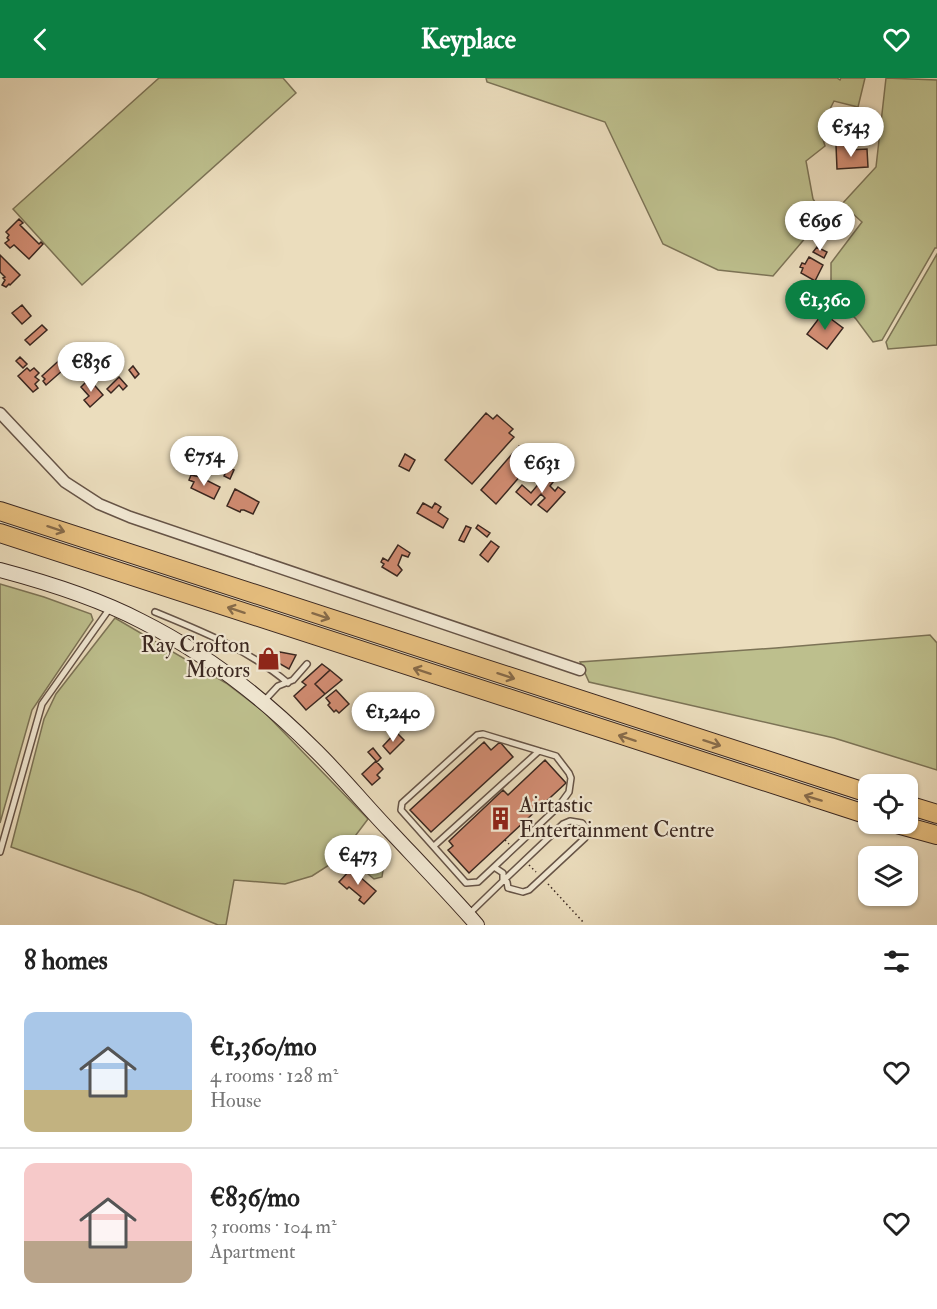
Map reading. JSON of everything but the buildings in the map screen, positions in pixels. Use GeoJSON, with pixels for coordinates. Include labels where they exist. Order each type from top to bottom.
{"type":"FeatureCollection","features":[{"type":"Feature","properties":{"kind":"highway"},"geometry":{"type":"LineString","coordinates":[[0,511],[858,790]]}},
{"type":"Feature","properties":{"kind":"highway"},"geometry":{"type":"LineString","coordinates":[[0,533],[858,812]]}},
{"type":"Feature","properties":{"kind":"highway"},"geometry":{"type":"LineString","coordinates":[[918,808],[937,814]]}},
{"type":"Feature","properties":{"kind":"highway"},"geometry":{"type":"LineString","coordinates":[[918,830],[937,836]]}},
{"type":"Feature","properties":{"kind":"main road"},"geometry":{"type":"LineString","coordinates":[[0,570],[56,586],[111,607],[180,642],[208,660],[263,702],[314,748],[473,920]]}},
{"type":"Feature","properties":{"kind":"street"},"geometry":{"type":"LineString","coordinates":[[0,412],[65,482],[99,504],[130,517],[580,670]]}},
{"type":"Feature","properties":{"kind":"lane"},"geometry":{"type":"LineString","coordinates":[[0,852],[42,704],[111,607]]}},
{"type":"Feature","properties":{"kind":"lane"},"geometry":{"type":"LineString","coordinates":[[155,612],[246,654],[269,667],[288,682]]}},
{"type":"Feature","properties":{"kind":"lane"},"geometry":{"type":"LineString","coordinates":[[263,702],[278,686],[293,680],[307,664]]}},
{"type":"Feature","properties":{"kind":"lane"},"geometry":{"type":"LineString","coordinates":[[487,734],[538,751],[556,756],[569,773],[570,787],[558,807],[478,882],[466,883],[403,813],[402,803],[477,735],[487,734]]}},
{"type":"Feature","properties":{"kind":"lane"},"geometry":{"type":"LineString","coordinates":[[434,846],[538,751]]}},
{"type":"Feature","properties":{"kind":"lane"},"geometry":{"type":"LineString","coordinates":[[473,920],[503,881],[563,824],[576,821],[586,827],[585,838],[530,890],[523,892],[508,888],[507,882],[503,881]]}},
{"type":"Feature","properties":{"kind":"lane"},"geometry":{"type":"LineString","coordinates":[[494,867],[503,873],[503,881]]}},
{"type":"Feature","properties":{"kind":"green space"},"geometry":{"type":"Polygon","coordinates":[[[159,78],[283,78],[296,93],[82,285],[13,209],[159,78]]]}},
{"type":"Feature","properties":{"kind":"green space"},"geometry":{"type":"Polygon","coordinates":[[[486,78],[837,78],[840,80],[841,78],[865,78],[858,107],[834,101],[820,129],[825,146],[806,161],[813,199],[824,216],[773,276],[718,270],[663,244],[605,122],[487,82],[486,78]]]}},
{"type":"Feature","properties":{"kind":"green space"},"geometry":{"type":"Polygon","coordinates":[[[886,78],[937,80],[937,248],[882,340],[873,342],[842,305],[848,294],[831,284],[831,263],[862,222],[842,204],[876,167],[886,78]]]}},
{"type":"Feature","properties":{"kind":"green space"},"geometry":{"type":"Polygon","coordinates":[[[937,254],[937,345],[888,349],[886,342],[937,254]]]}},
{"type":"Feature","properties":{"kind":"green space"},"geometry":{"type":"Polygon","coordinates":[[[0,584],[91,614],[93,620],[32,710],[0,823],[0,584]]]}},
{"type":"Feature","properties":{"kind":"green space"},"geometry":{"type":"Polygon","coordinates":[[[115,618],[226,683],[264,712],[368,819],[337,860],[312,876],[285,884],[234,880],[226,925],[218,925],[141,893],[11,847],[44,719],[56,694],[115,618]]]}},
{"type":"Feature","properties":{"kind":"green space"},"geometry":{"type":"Polygon","coordinates":[[[930,635],[937,643],[937,770],[834,738],[589,682],[580,662],[776,648],[930,635]]]}},
{"type":"Feature","properties":{"kind":"green space"},"geometry":{"type":"Polygon","coordinates":[[[381,854],[385,857],[382,877],[374,879],[362,869],[362,864],[366,859],[381,854]]]}},
{"type":"Feature","properties":{"kind":"place","name":"Ray Crofton Motors"},"geometry":{"type":"Point","coordinates":[268,658]}},
{"type":"Feature","properties":{"kind":"place","name":"Airtastic Entertainment Centre"},"geometry":{"type":"Point","coordinates":[501,818]}}]}
